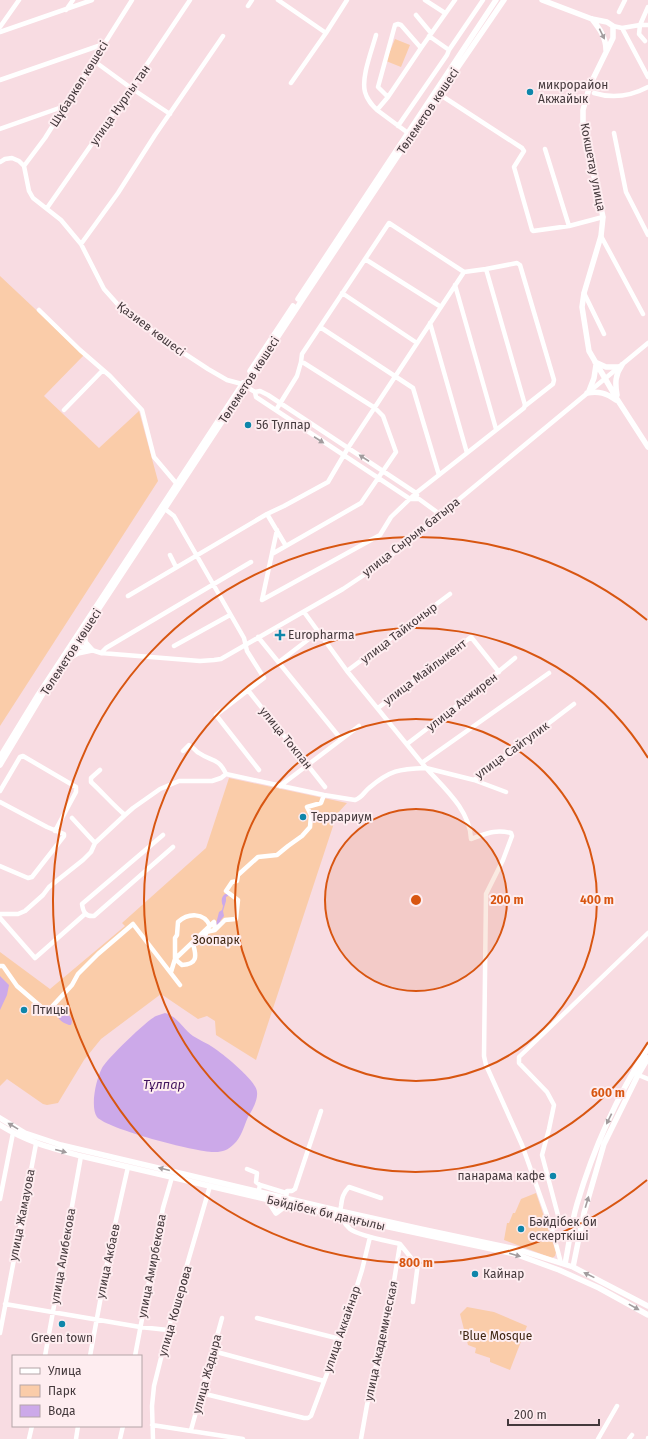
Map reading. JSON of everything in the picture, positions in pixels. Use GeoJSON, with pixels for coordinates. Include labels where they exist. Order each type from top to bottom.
{"type":"FeatureCollection","features":[{"type":"Feature","properties":{"kind":"main road","name":"Төлеметов көшесі"},"geometry":{"type":"LineString","coordinates":[[243,385],[415,126],[496,0]]}},
{"type":"Feature","properties":{"kind":"main road"},"geometry":{"type":"LineString","coordinates":[[542,0],[592,19],[607,22],[613,26]]}},
{"type":"Feature","properties":{"kind":"main road","name":"Төлеметов көшесі"},"geometry":{"type":"LineString","coordinates":[[0,765],[42,695],[66,661],[74,644],[85,631],[165,509],[210,436],[408,133],[439,94],[504,1]]}},
{"type":"Feature","properties":{"kind":"main road"},"geometry":{"type":"LineString","coordinates":[[592,19],[603,34],[606,43],[606,52]]}},
{"type":"Feature","properties":{"kind":"main road","name":"Кокшетау улица"},"geometry":{"type":"LineString","coordinates":[[613,26],[612,38],[590,85],[583,110],[583,127],[603,217],[601,236],[584,293],[582,307],[589,351],[618,401],[648,447]]}},
{"type":"Feature","properties":{"kind":"main road"},"geometry":{"type":"LineString","coordinates":[[618,401],[604,393],[588,392],[594,378],[595,363],[606,367],[621,366]]}},
{"type":"Feature","properties":{"kind":"main road"},"geometry":{"type":"LineString","coordinates":[[618,401],[615,380],[617,371],[621,366]]}},
{"type":"Feature","properties":{"kind":"main road","name":"Төлеметов көшесі"},"geometry":{"type":"LineString","coordinates":[[0,757],[38,695],[74,644],[176,483],[210,436]]}},
{"type":"Feature","properties":{"kind":"main road"},"geometry":{"type":"LineString","coordinates":[[66,661],[78,653],[92,650],[85,642],[85,631]]}},
{"type":"Feature","properties":{"kind":"main road"},"geometry":{"type":"LineString","coordinates":[[563,1264],[576,1206],[588,1170],[606,1126],[648,1048]]}},
{"type":"Feature","properties":{"kind":"main road"},"geometry":{"type":"LineString","coordinates":[[573,1267],[584,1213],[604,1144],[635,1073],[648,1058]]}},
{"type":"Feature","properties":{"kind":"main road","name":"Бәйдібек би даңғылы"},"geometry":{"type":"LineString","coordinates":[[0,1118],[25,1133],[47,1140],[211,1183]]}},
{"type":"Feature","properties":{"kind":"main road","name":"Бәйдібек би даңғылы"},"geometry":{"type":"LineString","coordinates":[[0,1125],[36,1144],[81,1156],[172,1177],[286,1196],[340,1211],[516,1249],[573,1267],[648,1306]]}},
{"type":"Feature","properties":{"kind":"main road","name":"Бәйдібек би даңғылы"},"geometry":{"type":"LineString","coordinates":[[259,1191],[267,1199],[342,1217],[515,1254],[559,1270],[600,1288],[648,1314]]}},
{"type":"Feature","properties":{"kind":"main road"},"geometry":{"type":"LineString","coordinates":[[267,1199],[276,1213],[288,1204]]}},
{"type":"Feature","properties":{"kind":"street"},"geometry":{"type":"LineString","coordinates":[[0,27],[19,0]]}},
{"type":"Feature","properties":{"kind":"street"},"geometry":{"type":"LineString","coordinates":[[66,10],[73,0]]}},
{"type":"Feature","properties":{"kind":"street"},"geometry":{"type":"LineString","coordinates":[[0,32],[92,0]]}},
{"type":"Feature","properties":{"kind":"street","name":"Шұбаркөл көшесі"},"geometry":{"type":"LineString","coordinates":[[24,166],[38,150],[132,0]]}},
{"type":"Feature","properties":{"kind":"street","name":"улица Нурлы тан"},"geometry":{"type":"LineString","coordinates":[[47,208],[132,88],[190,0]]}},
{"type":"Feature","properties":{"kind":"street"},"geometry":{"type":"LineString","coordinates":[[248,6],[252,0]]}},
{"type":"Feature","properties":{"kind":"street"},"geometry":{"type":"LineString","coordinates":[[278,0],[326,32]]}},
{"type":"Feature","properties":{"kind":"street"},"geometry":{"type":"LineString","coordinates":[[291,82],[347,0]]}},
{"type":"Feature","properties":{"kind":"street"},"geometry":{"type":"LineString","coordinates":[[425,0],[445,13]]}},
{"type":"Feature","properties":{"kind":"street"},"geometry":{"type":"LineString","coordinates":[[377,110],[388,97],[454,0]]}},
{"type":"Feature","properties":{"kind":"street"},"geometry":{"type":"LineString","coordinates":[[398,126],[483,0]]}},
{"type":"Feature","properties":{"kind":"street"},"geometry":{"type":"LineString","coordinates":[[618,12],[625,0]]}},
{"type":"Feature","properties":{"kind":"street"},"geometry":{"type":"LineString","coordinates":[[645,41],[639,34],[640,25],[648,7]]}},
{"type":"Feature","properties":{"kind":"street"},"geometry":{"type":"LineString","coordinates":[[416,15],[430,35],[449,50]]}},
{"type":"Feature","properties":{"kind":"street"},"geometry":{"type":"LineString","coordinates":[[388,97],[378,87],[395,25],[401,25],[421,48]]}},
{"type":"Feature","properties":{"kind":"street"},"geometry":{"type":"LineString","coordinates":[[613,26],[622,28],[648,25]]}},
{"type":"Feature","properties":{"kind":"street"},"geometry":{"type":"LineString","coordinates":[[622,28],[648,77]]}},
{"type":"Feature","properties":{"kind":"street"},"geometry":{"type":"LineString","coordinates":[[376,35],[364,80],[365,92],[369,101],[377,110],[408,133]]}},
{"type":"Feature","properties":{"kind":"street"},"geometry":{"type":"LineString","coordinates":[[81,244],[118,192],[223,36]]}},
{"type":"Feature","properties":{"kind":"street"},"geometry":{"type":"LineString","coordinates":[[0,80],[104,44]]}},
{"type":"Feature","properties":{"kind":"street"},"geometry":{"type":"LineString","coordinates":[[94,61],[170,114]]}},
{"type":"Feature","properties":{"kind":"street"},"geometry":{"type":"LineString","coordinates":[[594,93],[603,96],[616,96],[635,93],[648,87]]}},
{"type":"Feature","properties":{"kind":"street"},"geometry":{"type":"LineString","coordinates":[[439,94],[524,151],[514,168],[532,230],[536,231],[568,226],[603,217]]}},
{"type":"Feature","properties":{"kind":"street"},"geometry":{"type":"LineString","coordinates":[[0,129],[65,106]]}},
{"type":"Feature","properties":{"kind":"street"},"geometry":{"type":"LineString","coordinates":[[614,133],[626,192],[648,236]]}},
{"type":"Feature","properties":{"kind":"street"},"geometry":{"type":"LineString","coordinates":[[545,149],[568,226]]}},
{"type":"Feature","properties":{"kind":"street"},"geometry":{"type":"LineString","coordinates":[[0,162],[5,159],[12,158],[19,161],[24,166]]}},
{"type":"Feature","properties":{"kind":"street","name":"Қазиев көшесі"},"geometry":{"type":"LineString","coordinates":[[24,166],[33,198],[61,220],[81,244],[104,289],[121,308],[208,369],[227,380],[243,385],[255,392]]}},
{"type":"Feature","properties":{"kind":"street"},"geometry":{"type":"LineString","coordinates":[[276,410],[297,376],[302,354],[389,223],[464,272],[512,263],[518,263],[520,265],[554,380],[553,384],[416,493],[391,517],[380,535],[262,600],[277,530]]}},
{"type":"Feature","properties":{"kind":"street"},"geometry":{"type":"LineString","coordinates":[[601,236],[643,314]]}},
{"type":"Feature","properties":{"kind":"street"},"geometry":{"type":"LineString","coordinates":[[365,259],[441,307]]}},
{"type":"Feature","properties":{"kind":"street"},"geometry":{"type":"LineString","coordinates":[[486,268],[525,406]]}},
{"type":"Feature","properties":{"kind":"street"},"geometry":{"type":"LineString","coordinates":[[128,596],[267,514],[328,482],[348,448],[464,272]]}},
{"type":"Feature","properties":{"kind":"street"},"geometry":{"type":"LineString","coordinates":[[455,285],[496,429]]}},
{"type":"Feature","properties":{"kind":"street"},"geometry":{"type":"LineString","coordinates":[[342,293],[417,344]]}},
{"type":"Feature","properties":{"kind":"street"},"geometry":{"type":"LineString","coordinates":[[584,293],[604,334]]}},
{"type":"Feature","properties":{"kind":"street"},"geometry":{"type":"LineString","coordinates":[[39,310],[103,370],[142,410],[154,457],[176,483]]}},
{"type":"Feature","properties":{"kind":"street"},"geometry":{"type":"LineString","coordinates":[[430,323],[467,453]]}},
{"type":"Feature","properties":{"kind":"street"},"geometry":{"type":"LineString","coordinates":[[320,326],[414,390],[439,475]]}},
{"type":"Feature","properties":{"kind":"street","name":"улица Сырым батыра"},"geometry":{"type":"LineString","coordinates":[[74,644],[102,653],[206,661],[221,659],[343,589],[382,563],[648,343]]}},
{"type":"Feature","properties":{"kind":"street"},"geometry":{"type":"LineString","coordinates":[[272,554],[361,503],[396,452],[383,416],[375,408],[301,362]]}},
{"type":"Feature","properties":{"kind":"street"},"geometry":{"type":"LineString","coordinates":[[64,410],[103,370]]}},
{"type":"Feature","properties":{"kind":"street"},"geometry":{"type":"LineString","coordinates":[[418,499],[416,493],[384,471],[260,390],[255,392],[256,397],[343,456],[410,499],[418,499],[441,515]]}},
{"type":"Feature","properties":{"kind":"street"},"geometry":{"type":"LineString","coordinates":[[165,509],[174,516],[197,555],[244,638],[247,652],[264,678],[216,715],[259,770]]}},
{"type":"Feature","properties":{"kind":"street"},"geometry":{"type":"LineString","coordinates":[[267,514],[286,546]]}},
{"type":"Feature","properties":{"kind":"street"},"geometry":{"type":"LineString","coordinates":[[170,555],[176,567]]}},
{"type":"Feature","properties":{"kind":"street"},"geometry":{"type":"LineString","coordinates":[[102,653],[106,648],[251,562]]}},
{"type":"Feature","properties":{"kind":"street","name":"улица Тайконыр"},"geometry":{"type":"LineString","coordinates":[[347,671],[450,594]]}},
{"type":"Feature","properties":{"kind":"street"},"geometry":{"type":"LineString","coordinates":[[304,612],[347,671],[423,762],[426,768],[460,806],[470,832],[471,839],[490,832],[497,831],[511,833],[512,836],[503,860],[486,894],[484,1056],[486,1065],[522,1145],[563,1264]]}},
{"type":"Feature","properties":{"kind":"street"},"geometry":{"type":"LineString","coordinates":[[174,646],[230,615]]}},
{"type":"Feature","properties":{"kind":"street"},"geometry":{"type":"LineString","coordinates":[[279,662],[318,632]]}},
{"type":"Feature","properties":{"kind":"street"},"geometry":{"type":"LineString","coordinates":[[258,637],[341,740]]}},
{"type":"Feature","properties":{"kind":"street","name":"улица Майлыкент"},"geometry":{"type":"LineString","coordinates":[[378,708],[471,637],[499,672]]}},
{"type":"Feature","properties":{"kind":"street","name":"улица Акжирен"},"geometry":{"type":"LineString","coordinates":[[407,744],[515,658]]}},
{"type":"Feature","properties":{"kind":"street"},"geometry":{"type":"LineString","coordinates":[[423,762],[549,673]]}},
{"type":"Feature","properties":{"kind":"street","name":"улица Токпан"},"geometry":{"type":"LineString","coordinates":[[247,690],[325,786]]}},
{"type":"Feature","properties":{"kind":"street","name":"улица Сайгулик"},"geometry":{"type":"LineString","coordinates":[[226,774],[324,795],[355,800],[360,798],[385,775],[405,769],[426,768],[474,780],[574,704]]}},
{"type":"Feature","properties":{"kind":"street"},"geometry":{"type":"LineString","coordinates":[[280,786],[359,726]]}},
{"type":"Feature","properties":{"kind":"street"},"geometry":{"type":"LineString","coordinates":[[0,914],[18,914],[25,912],[43,895],[49,887],[87,856],[94,848],[95,843],[125,815],[160,789],[180,781],[212,781],[221,778],[226,774],[216,760],[199,753],[192,746],[190,745],[183,751]]}},
{"type":"Feature","properties":{"kind":"street"},"geometry":{"type":"LineString","coordinates":[[0,791],[20,757],[23,756],[76,787],[76,792],[55,831]]}},
{"type":"Feature","properties":{"kind":"street"},"geometry":{"type":"LineString","coordinates":[[100,770],[91,778],[91,782],[125,815]]}},
{"type":"Feature","properties":{"kind":"street"},"geometry":{"type":"LineString","coordinates":[[474,780],[506,792]]}},
{"type":"Feature","properties":{"kind":"street"},"geometry":{"type":"LineString","coordinates":[[175,959],[182,965],[189,964],[195,959],[196,953],[193,944],[205,940],[206,932],[215,930],[225,920],[236,919],[238,900],[226,891],[232,882],[237,881],[238,875],[258,857],[277,855],[302,836],[310,827],[311,815],[307,807],[321,803],[324,795]]}},
{"type":"Feature","properties":{"kind":"street"},"geometry":{"type":"LineString","coordinates":[[0,802],[55,831],[64,834],[32,877],[28,878],[0,866]]}},
{"type":"Feature","properties":{"kind":"street"},"geometry":{"type":"LineString","coordinates":[[72,818],[95,843]]}},
{"type":"Feature","properties":{"kind":"street"},"geometry":{"type":"LineString","coordinates":[[163,835],[82,904],[82,910],[85,914],[94,916],[173,847]]}},
{"type":"Feature","properties":{"kind":"street"},"geometry":{"type":"LineString","coordinates":[[0,918],[35,958],[85,914]]}},
{"type":"Feature","properties":{"kind":"street"},"geometry":{"type":"LineString","coordinates":[[171,972],[175,959],[174,938],[177,935],[178,922],[184,918],[199,916],[205,918],[210,926]]}},
{"type":"Feature","properties":{"kind":"street"},"geometry":{"type":"LineString","coordinates":[[175,959],[214,922],[215,930]]}},
{"type":"Feature","properties":{"kind":"street"},"geometry":{"type":"LineString","coordinates":[[0,966],[3,966],[17,986],[48,1012],[72,985],[78,974],[98,954],[133,924],[180,985]]}},
{"type":"Feature","properties":{"kind":"street"},"geometry":{"type":"LineString","coordinates":[[552,1229],[558,1225],[560,1219],[542,1155],[554,1105],[547,1092],[519,1063],[518,1060],[519,1057],[648,932]]}},
{"type":"Feature","properties":{"kind":"street"},"geometry":{"type":"LineString","coordinates":[[635,1073],[648,1079]]}},
{"type":"Feature","properties":{"kind":"street"},"geometry":{"type":"LineString","coordinates":[[286,1196],[287,1191],[292,1191],[295,1188],[321,1111]]}},
{"type":"Feature","properties":{"kind":"street"},"geometry":{"type":"LineString","coordinates":[[0,1198],[13,1133]]}},
{"type":"Feature","properties":{"kind":"street","name":"улица Жамауова"},"geometry":{"type":"LineString","coordinates":[[0,1333],[3,1305],[36,1144]]}},
{"type":"Feature","properties":{"kind":"street","name":"улица Алибекова"},"geometry":{"type":"LineString","coordinates":[[45,1355],[81,1156]]}},
{"type":"Feature","properties":{"kind":"street","name":"улица Акбаев"},"geometry":{"type":"LineString","coordinates":[[90,1355],[111,1242],[128,1167]]}},
{"type":"Feature","properties":{"kind":"street"},"geometry":{"type":"LineString","coordinates":[[247,1169],[257,1173],[256,1182],[259,1191]]}},
{"type":"Feature","properties":{"kind":"street","name":"улица Амирбекова"},"geometry":{"type":"LineString","coordinates":[[135,1355],[163,1208],[172,1177]]}},
{"type":"Feature","properties":{"kind":"street","name":"улица Кошерова"},"geometry":{"type":"LineString","coordinates":[[153,1439],[152,1406],[154,1386],[168,1330],[211,1183]]}},
{"type":"Feature","properties":{"kind":"street"},"geometry":{"type":"LineString","coordinates":[[381,1198],[349,1187],[343,1193],[340,1211],[350,1229],[370,1237],[400,1244],[412,1259],[418,1263],[413,1302]]}},
{"type":"Feature","properties":{"kind":"street","name":"улица Аккайнар"},"geometry":{"type":"LineString","coordinates":[[201,1393],[308,1418],[311,1416],[340,1339],[362,1270],[370,1237]]}},
{"type":"Feature","properties":{"kind":"street","name":"улица Академическая"},"geometry":{"type":"LineString","coordinates":[[361,1439],[367,1405],[391,1300],[400,1244]]}},
{"type":"Feature","properties":{"kind":"street"},"geometry":{"type":"LineString","coordinates":[[3,1305],[140,1327],[168,1330]]}},
{"type":"Feature","properties":{"kind":"street","name":"улица Жадыра"},"geometry":{"type":"LineString","coordinates":[[191,1430],[222,1318]]}},
{"type":"Feature","properties":{"kind":"street"},"geometry":{"type":"LineString","coordinates":[[257,1318],[340,1339]]}},
{"type":"Feature","properties":{"kind":"street"},"geometry":{"type":"LineString","coordinates":[[213,1351],[324,1380]]}},
{"type":"Feature","properties":{"kind":"street"},"geometry":{"type":"LineString","coordinates":[[598,1439],[617,1406]]}},
{"type":"Feature","properties":{"kind":"street"},"geometry":{"type":"LineString","coordinates":[[152,1426],[191,1430],[243,1439]]}},
{"type":"Feature","properties":{"kind":"street"},"geometry":{"type":"LineString","coordinates":[[29,1439],[32,1427]]}},
{"type":"Feature","properties":{"kind":"street"},"geometry":{"type":"LineString","coordinates":[[76,1439],[78,1427]]}},
{"type":"Feature","properties":{"kind":"street"},"geometry":{"type":"LineString","coordinates":[[120,1439],[122,1427]]}},
{"type":"Feature","properties":{"kind":"green space"},"geometry":{"type":"Polygon","coordinates":[[[395,39],[410,45],[401,67],[386,61],[395,39]]]}},
{"type":"Feature","properties":{"kind":"green space"},"geometry":{"type":"Polygon","coordinates":[[[0,276],[84,355],[44,396],[99,448],[139,411],[158,481],[0,726],[0,276]]]}},
{"type":"Feature","properties":{"kind":"green space","name":"Зоопарк"},"geometry":{"type":"Polygon","coordinates":[[[229,778],[347,803],[337,814],[256,1060],[216,1035],[215,1021],[207,1016],[198,1019],[161,994],[101,1039],[84,1060],[58,1103],[47,1105],[43,1104],[7,1079],[0,1086],[0,952],[50,989],[125,926],[122,923],[206,848],[229,778]]]}},
{"type":"Feature","properties":{"kind":"green space"},"geometry":{"type":"Polygon","coordinates":[[[536,1193],[556,1252],[555,1256],[552,1258],[504,1240],[507,1223],[509,1223],[513,1213],[515,1213],[521,1199],[536,1193]]]}},
{"type":"Feature","properties":{"kind":"green space","name":"'Blue Mosque"},"geometry":{"type":"Polygon","coordinates":[[[467,1307],[494,1312],[527,1326],[510,1370],[490,1362],[490,1358],[475,1353],[476,1348],[468,1345],[460,1314],[467,1307]]]}},
{"type":"Feature","properties":{"kind":"water"},"geometry":{"type":"Polygon","coordinates":[[[225,894],[229,894],[226,897],[223,911],[224,916],[220,921],[222,922],[218,925],[216,924],[219,912],[222,910],[222,900],[225,894]]]}},
{"type":"Feature","properties":{"kind":"water"},"geometry":{"type":"Polygon","coordinates":[[[0,976],[9,985],[7,995],[0,1010],[0,976]]]}},
{"type":"Feature","properties":{"kind":"water"},"geometry":{"type":"Polygon","coordinates":[[[57,1011],[66,1013],[70,1017],[72,1022],[71,1025],[60,1020],[57,1011]]]}},
{"type":"Feature","properties":{"kind":"water","name":"Тұлпар"},"geometry":{"type":"Polygon","coordinates":[[[165,1013],[173,1017],[193,1036],[225,1056],[252,1081],[256,1087],[256,1102],[240,1135],[230,1148],[218,1152],[173,1145],[117,1128],[97,1117],[94,1107],[94,1100],[98,1079],[102,1068],[118,1049],[144,1025],[156,1016],[165,1013]]]}},
{"type":"Feature","properties":{"kind":"place","name":"микрорайон Акжайык"},"geometry":{"type":"Point","coordinates":[530,92]}},
{"type":"Feature","properties":{"kind":"place","name":"56 Тулпар"},"geometry":{"type":"Point","coordinates":[248,425]}},
{"type":"Feature","properties":{"kind":"place","name":"Europharma"},"geometry":{"type":"Point","coordinates":[280,635]}},
{"type":"Feature","properties":{"kind":"place","name":"Террариум"},"geometry":{"type":"Point","coordinates":[303,817]}},
{"type":"Feature","properties":{"kind":"place","name":"Птицы"},"geometry":{"type":"Point","coordinates":[24,1010]}},
{"type":"Feature","properties":{"kind":"place","name":"панарама кафе"},"geometry":{"type":"Point","coordinates":[553,1176]}},
{"type":"Feature","properties":{"kind":"place","name":"Бәйдібек би ескерткіші"},"geometry":{"type":"Point","coordinates":[521,1229]}},
{"type":"Feature","properties":{"kind":"place","name":"Кайнар"},"geometry":{"type":"Point","coordinates":[475,1274]}},
{"type":"Feature","properties":{"kind":"place","name":"Green town"},"geometry":{"type":"Point","coordinates":[62,1324]}}]}
